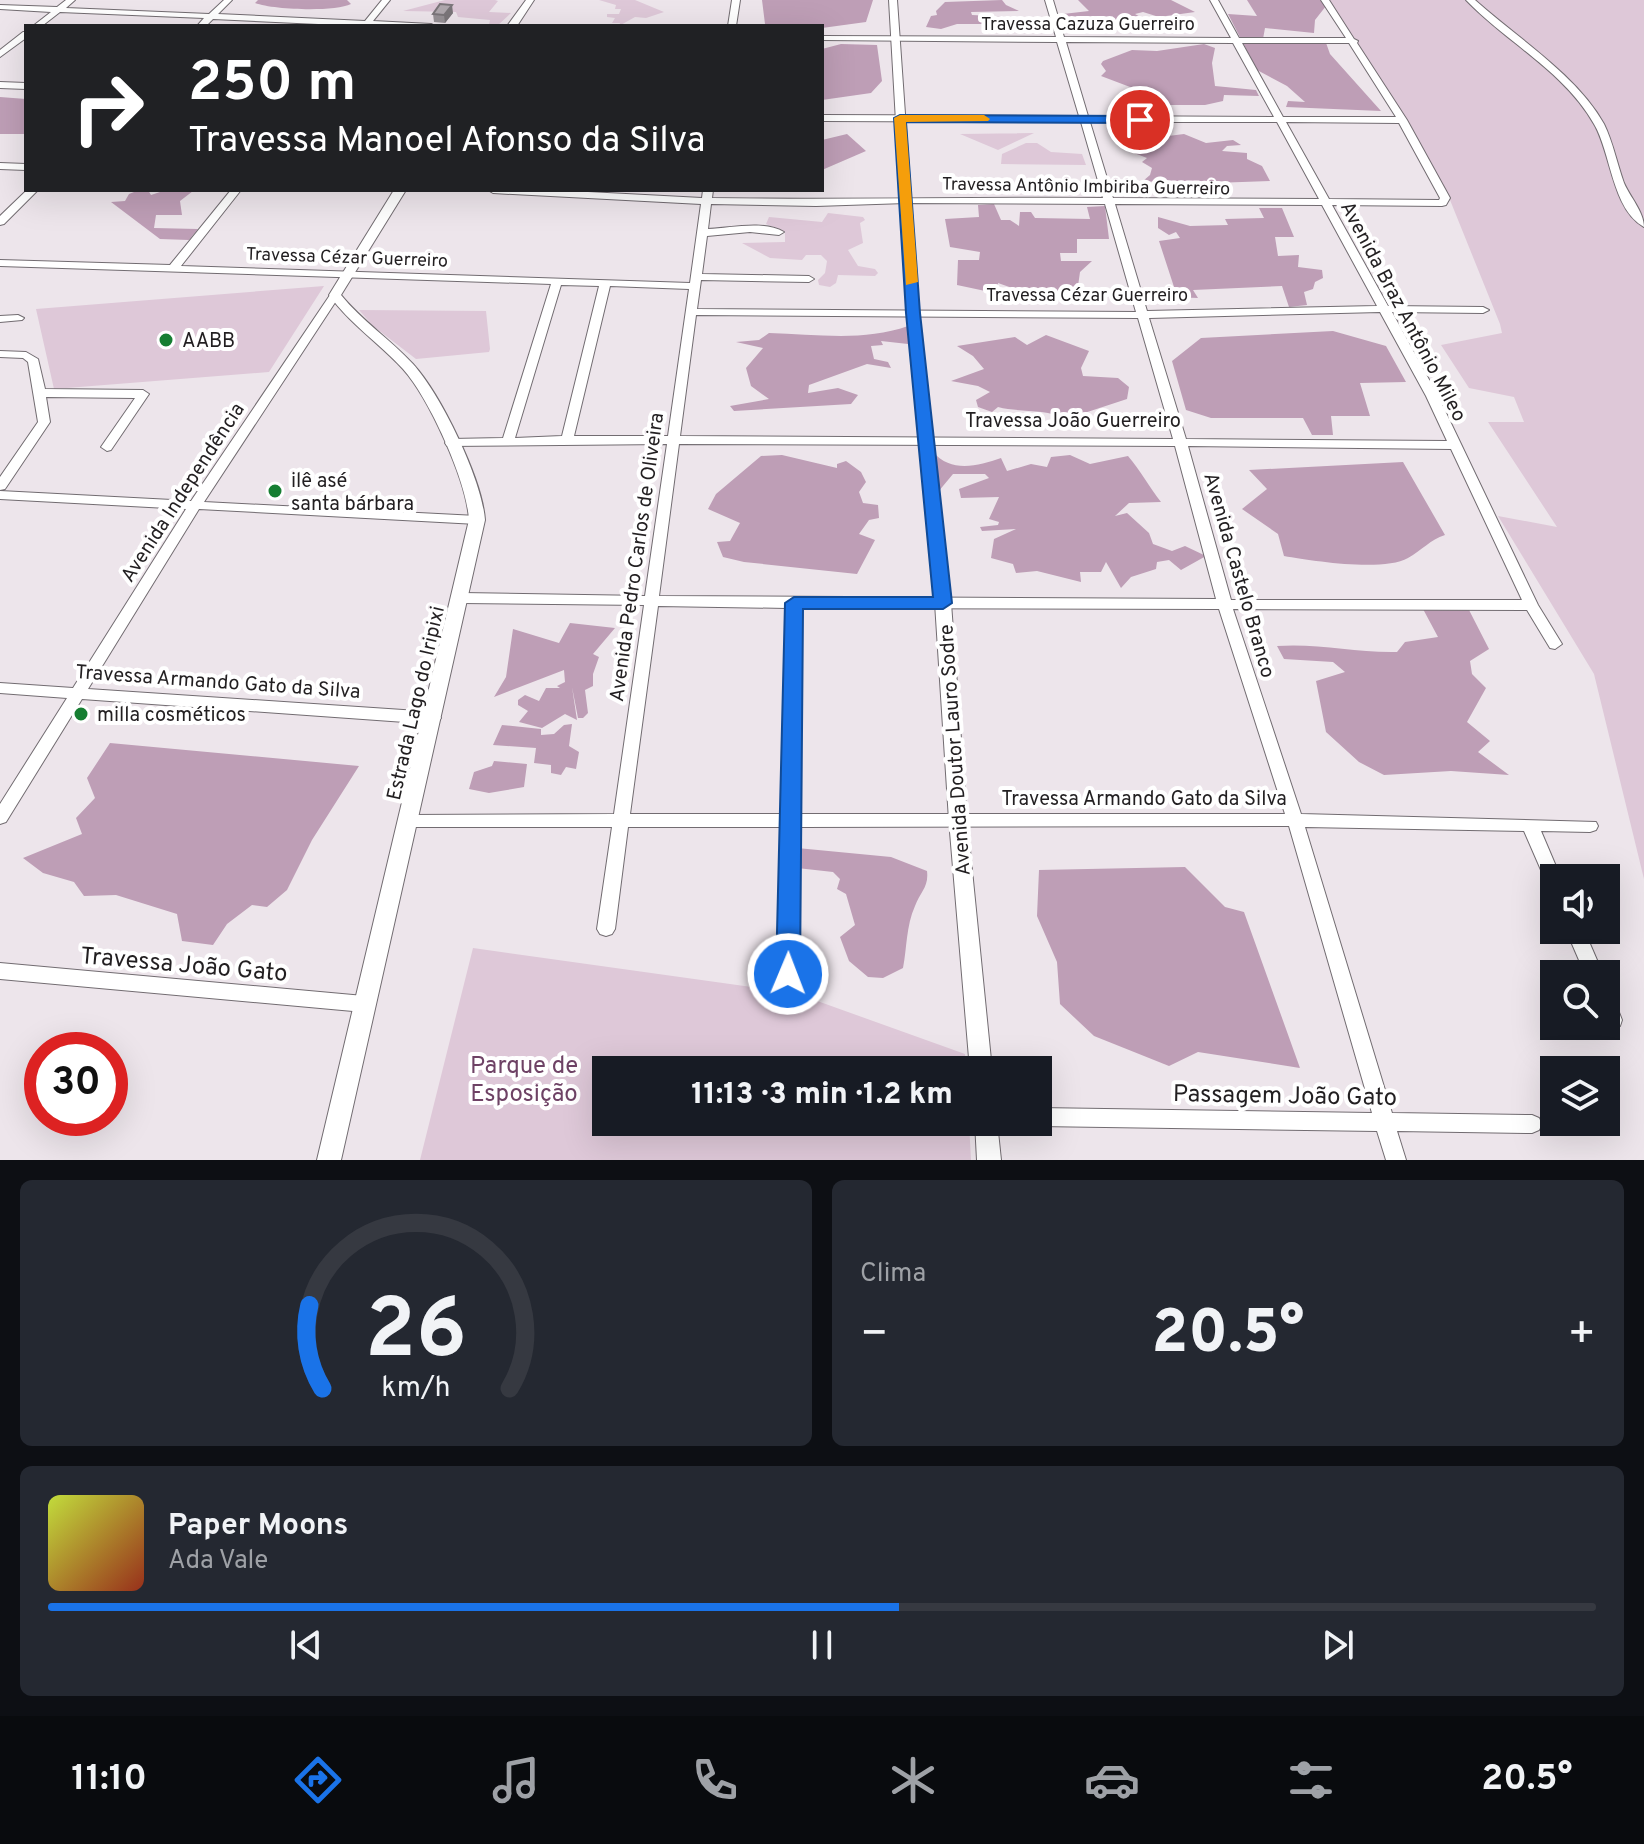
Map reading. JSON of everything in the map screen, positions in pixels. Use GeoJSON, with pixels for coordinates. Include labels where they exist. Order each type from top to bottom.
{"type":"FeatureCollection","features":[{"type":"Feature","properties":{"kind":"street"},"geometry":{"type":"LineString","coordinates":[[40,24],[71,0]]}},
{"type":"Feature","properties":{"kind":"street"},"geometry":{"type":"LineString","coordinates":[[203,24],[228,0]]}},
{"type":"Feature","properties":{"kind":"street"},"geometry":{"type":"LineString","coordinates":[[367,24],[386,0]]}},
{"type":"Feature","properties":{"kind":"street"},"geometry":{"type":"LineString","coordinates":[[513,24],[530,0]]}},
{"type":"Feature","properties":{"kind":"street"},"geometry":{"type":"LineString","coordinates":[[732,24],[736,0]]}},
{"type":"Feature","properties":{"kind":"street","name":"Avenida Doutor Lauro Sodre"},"geometry":{"type":"LineString","coordinates":[[893,0],[913,313],[943,603],[958,820],[980,1056]]}},
{"type":"Feature","properties":{"kind":"street","name":"Avenida Castelo Branco"},"geometry":{"type":"LineString","coordinates":[[1049,0],[1180,440],[1225,605],[1295,820],[1396,1160]]}},
{"type":"Feature","properties":{"kind":"street","name":"Avenida Braz Antônio Mileo"},"geometry":{"type":"LineString","coordinates":[[1214,0],[1384,309],[1455,445],[1531,605],[1555,644]]}},
{"type":"Feature","properties":{"kind":"street"},"geometry":{"type":"LineString","coordinates":[[1325,0],[1402,120]]}},
{"type":"Feature","properties":{"kind":"street"},"geometry":{"type":"LineString","coordinates":[[1470,0],[1542,61],[1597,120],[1609,144],[1610,156],[1624,194],[1632,211],[1644,224]]}},
{"type":"Feature","properties":{"kind":"street"},"geometry":{"type":"LineString","coordinates":[[0,7],[349,24]]}},
{"type":"Feature","properties":{"kind":"street"},"geometry":{"type":"LineString","coordinates":[[0,54],[24,36]]}},
{"type":"Feature","properties":{"kind":"street","name":"Travessa Cazuza Guerreiro"},"geometry":{"type":"LineString","coordinates":[[824,38],[1354,41]]}},
{"type":"Feature","properties":{"kind":"street"},"geometry":{"type":"LineString","coordinates":[[0,85],[24,86]]}},
{"type":"Feature","properties":{"kind":"street"},"geometry":{"type":"LineString","coordinates":[[824,118],[1402,120]]}},
{"type":"Feature","properties":{"kind":"street","name":"Travessa Antônio Imbiriba Guerreiro"},"geometry":{"type":"LineString","coordinates":[[560,192],[816,203],[906,200],[1439,204],[1445,198],[1402,120]]}},
{"type":"Feature","properties":{"kind":"street"},"geometry":{"type":"LineString","coordinates":[[0,166],[24,167]]}},
{"type":"Feature","properties":{"kind":"street"},"geometry":{"type":"LineString","coordinates":[[0,222],[31,192]]}},
{"type":"Feature","properties":{"kind":"street"},"geometry":{"type":"LineString","coordinates":[[172,270],[234,192]]}},
{"type":"Feature","properties":{"kind":"street","name":"Avenida Independência"},"geometry":{"type":"LineString","coordinates":[[0,818],[195,505],[335,295],[345,274],[399,192]]}},
{"type":"Feature","properties":{"kind":"street","name":"Avenida Pedro Carlos de Oliveira"},"geometry":{"type":"LineString","coordinates":[[606,929],[707,196]]}},
{"type":"Feature","properties":{"kind":"street"},"geometry":{"type":"LineString","coordinates":[[702,233],[750,229],[779,232]]}},
{"type":"Feature","properties":{"kind":"street","name":"Travessa Cézar Guerreiro"},"geometry":{"type":"LineString","coordinates":[[0,263],[605,283],[809,279]]}},
{"type":"Feature","properties":{"kind":"street"},"geometry":{"type":"LineString","coordinates":[[508,441],[557,281]]}},
{"type":"Feature","properties":{"kind":"street"},"geometry":{"type":"LineString","coordinates":[[567,440],[605,283]]}},
{"type":"Feature","properties":{"kind":"street","name":"Estrada Lago do Iripixi"},"geometry":{"type":"LineString","coordinates":[[329,1160],[462,598],[477,520],[476,503],[425,391],[409,369],[348,314],[335,295]]}},
{"type":"Feature","properties":{"kind":"street","name":"Travessa Cézar Guerreiro"},"geometry":{"type":"LineString","coordinates":[[691,312],[1141,315],[1384,309],[1483,310]]}},
{"type":"Feature","properties":{"kind":"street"},"geometry":{"type":"LineString","coordinates":[[0,319],[18,318]]}},
{"type":"Feature","properties":{"kind":"street"},"geometry":{"type":"LineString","coordinates":[[0,354],[26,355],[34,361],[44,417],[43,428],[0,486]]}},
{"type":"Feature","properties":{"kind":"street"},"geometry":{"type":"LineString","coordinates":[[40,393],[143,394],[107,447]]}},
{"type":"Feature","properties":{"kind":"street","name":"Travessa João Guerreiro"},"geometry":{"type":"LineString","coordinates":[[451,443],[567,440],[1180,440],[1455,445]]}},
{"type":"Feature","properties":{"kind":"street"},"geometry":{"type":"LineString","coordinates":[[0,495],[477,520]]}},
{"type":"Feature","properties":{"kind":"street"},"geometry":{"type":"LineString","coordinates":[[462,598],[794,603],[1531,605]]}},
{"type":"Feature","properties":{"kind":"street"},"geometry":{"type":"LineString","coordinates":[[788,974],[794,603]]}},
{"type":"Feature","properties":{"kind":"street","name":"Travessa Armando Gato da Silva"},"geometry":{"type":"LineString","coordinates":[[0,688],[433,718]]}},
{"type":"Feature","properties":{"kind":"street","name":"Travessa Armando Gato da Silva"},"geometry":{"type":"LineString","coordinates":[[410,821],[1295,820],[1590,826]]}},
{"type":"Feature","properties":{"kind":"street"},"geometry":{"type":"LineString","coordinates":[[1530,826],[1547,864]]}},
{"type":"Feature","properties":{"kind":"street","name":"Travessa João Gato"},"geometry":{"type":"LineString","coordinates":[[0,971],[364,1004]]}},
{"type":"Feature","properties":{"kind":"street","name":"Passagem João Gato"},"geometry":{"type":"LineString","coordinates":[[1052,1117],[1532,1124]]}},
{"type":"Feature","properties":{"kind":"street"},"geometry":{"type":"LineString","coordinates":[[987,1136],[989,1160]]}},
{"type":"Feature","properties":{"kind":"green space"},"geometry":{"type":"Polygon","coordinates":[[[445,0],[495,0],[498,1],[489,12],[511,13],[499,24],[489,24],[490,20],[458,17],[456,12],[403,11],[445,0]]]}},
{"type":"Feature","properties":{"kind":"green space"},"geometry":{"type":"Polygon","coordinates":[[[599,0],[635,0],[664,12],[646,18],[635,17],[623,24],[612,23],[615,18],[607,17],[607,14],[619,14],[621,9],[615,9],[616,5],[599,0]]]}},
{"type":"Feature","properties":{"kind":"green space"},"geometry":{"type":"Polygon","coordinates":[[[1329,0],[1644,0],[1644,879],[1594,674],[1498,516],[1557,527],[1488,422],[1524,422],[1514,397],[1469,388],[1441,345],[1502,333],[1500,324],[1450,200],[1406,120],[1329,0]]]}},
{"type":"Feature","properties":{"kind":"green space"},"geometry":{"type":"Polygon","coordinates":[[[1034,133],[998,150],[960,134],[1034,133]]]}},
{"type":"Feature","properties":{"kind":"green space"},"geometry":{"type":"Polygon","coordinates":[[[1026,143],[1037,143],[1051,152],[1082,154],[1086,165],[1001,164],[1002,154],[1026,143]]]}},
{"type":"Feature","properties":{"kind":"green space"},"geometry":{"type":"Polygon","coordinates":[[[828,213],[863,217],[865,220],[860,223],[863,243],[848,250],[858,266],[875,269],[878,273],[875,276],[838,275],[836,283],[830,287],[819,285],[818,280],[825,273],[827,261],[821,255],[806,255],[802,260],[770,258],[742,243],[785,242],[785,232],[766,224],[769,217],[822,222],[828,213]]]}},
{"type":"Feature","properties":{"kind":"green space","name":"AABB"},"geometry":{"type":"Polygon","coordinates":[[[324,286],[269,372],[54,389],[36,309],[324,286]]]}},
{"type":"Feature","properties":{"kind":"green space"},"geometry":{"type":"Polygon","coordinates":[[[359,310],[486,311],[490,349],[489,352],[416,359],[373,326],[359,310]]]}},
{"type":"Feature","properties":{"kind":"green space","name":"Parque de Esposição"},"geometry":{"type":"Polygon","coordinates":[[[473,948],[795,993],[965,1054],[592,1056],[592,1136],[970,1136],[971,1160],[420,1160],[473,948]]]}},
{"type":"Feature","properties":{"kind":"shaded area"},"geometry":{"type":"Polygon","coordinates":[[[258,0],[347,0],[351,4],[332,8],[290,9],[255,3],[258,0]]]}},
{"type":"Feature","properties":{"kind":"shaded area"},"geometry":{"type":"Polygon","coordinates":[[[762,0],[873,0],[866,22],[824,28],[824,24],[765,24],[762,0]]]}},
{"type":"Feature","properties":{"kind":"shaded area"},"geometry":{"type":"Polygon","coordinates":[[[1002,0],[1019,11],[971,12],[972,15],[1011,17],[1003,24],[957,24],[941,29],[926,27],[931,16],[937,15],[936,11],[945,2],[1002,0]]]}},
{"type":"Feature","properties":{"kind":"shaded area"},"geometry":{"type":"Polygon","coordinates":[[[1078,0],[1171,0],[1195,12],[1159,17],[1143,12],[1135,14],[1162,29],[1101,29],[1060,24],[1063,14],[1089,11],[1078,0]]]}},
{"type":"Feature","properties":{"kind":"shaded area"},"geometry":{"type":"Polygon","coordinates":[[[1247,0],[1320,0],[1326,6],[1315,20],[1314,33],[1265,28],[1263,39],[1325,40],[1330,54],[1381,111],[1286,107],[1288,101],[1305,102],[1287,86],[1257,70],[1228,14],[1257,16],[1247,0]]]}},
{"type":"Feature","properties":{"kind":"shaded area"},"geometry":{"type":"Polygon","coordinates":[[[841,44],[877,45],[882,81],[871,93],[824,100],[824,48],[841,44]]]}},
{"type":"Feature","properties":{"kind":"shaded area"},"geometry":{"type":"Polygon","coordinates":[[[1204,44],[1215,48],[1212,63],[1215,86],[1256,90],[1259,96],[1224,95],[1223,101],[1205,105],[1125,105],[1146,93],[1101,76],[1106,71],[1101,64],[1103,61],[1132,50],[1157,51],[1204,44]]]}},
{"type":"Feature","properties":{"kind":"shaded area"},"geometry":{"type":"Polygon","coordinates":[[[0,97],[24,99],[24,134],[0,134],[0,97]]]}},
{"type":"Feature","properties":{"kind":"shaded area"},"geometry":{"type":"Polygon","coordinates":[[[847,134],[866,151],[824,169],[824,140],[847,134]]]}},
{"type":"Feature","properties":{"kind":"shaded area"},"geometry":{"type":"Polygon","coordinates":[[[1184,134],[1206,143],[1233,140],[1241,145],[1227,146],[1222,151],[1247,153],[1247,159],[1262,166],[1270,181],[1186,184],[1143,181],[1152,168],[1142,162],[1147,158],[1134,153],[1139,151],[1140,142],[1184,134]]]}},
{"type":"Feature","properties":{"kind":"shaded area"},"geometry":{"type":"Polygon","coordinates":[[[192,192],[180,201],[182,215],[156,215],[154,228],[198,229],[189,240],[160,239],[111,202],[125,201],[129,194],[192,192]]]}},
{"type":"Feature","properties":{"kind":"shaded area"},"geometry":{"type":"Polygon","coordinates":[[[994,204],[1001,220],[1010,220],[1019,226],[1020,212],[1031,212],[1035,218],[1090,219],[1087,207],[1105,206],[1109,239],[1077,239],[1077,253],[1060,253],[1061,261],[1092,261],[1080,272],[1078,286],[1093,290],[1094,299],[1058,298],[1052,291],[1044,290],[1041,293],[1014,293],[1015,289],[998,283],[999,297],[990,297],[990,292],[957,285],[958,260],[979,260],[980,252],[950,247],[945,219],[979,217],[978,205],[994,204]]]}},
{"type":"Feature","properties":{"kind":"shaded area"},"geometry":{"type":"Polygon","coordinates":[[[1259,208],[1282,208],[1294,237],[1275,237],[1278,256],[1299,255],[1298,267],[1322,270],[1323,278],[1315,282],[1313,289],[1304,292],[1307,305],[1289,307],[1282,286],[1193,290],[1198,298],[1148,296],[1148,289],[1175,290],[1159,241],[1180,238],[1176,232],[1169,235],[1158,228],[1158,217],[1190,226],[1228,225],[1225,219],[1264,218],[1259,208]]]}},
{"type":"Feature","properties":{"kind":"shaded area"},"geometry":{"type":"Polygon","coordinates":[[[908,326],[908,344],[881,341],[883,345],[871,346],[874,359],[888,362],[891,368],[867,364],[809,385],[808,393],[838,388],[858,395],[851,404],[734,411],[730,406],[769,399],[751,386],[746,368],[763,348],[736,342],[759,340],[769,333],[856,336],[908,326]]]}},
{"type":"Feature","properties":{"kind":"shaded area"},"geometry":{"type":"Polygon","coordinates":[[[1333,331],[1386,346],[1406,382],[1360,383],[1370,416],[1331,416],[1333,435],[1312,435],[1303,418],[1211,418],[1186,410],[1172,361],[1201,338],[1333,331]]]}},
{"type":"Feature","properties":{"kind":"shaded area"},"geometry":{"type":"Polygon","coordinates":[[[1046,335],[1089,351],[1081,368],[1083,376],[1118,378],[1129,387],[1127,399],[1066,419],[1050,413],[998,407],[992,412],[978,407],[976,400],[990,392],[978,386],[951,381],[984,369],[973,356],[957,346],[1015,337],[1027,345],[1046,335]]]}},
{"type":"Feature","properties":{"kind":"shaded area"},"geometry":{"type":"Polygon","coordinates":[[[933,452],[948,463],[965,466],[1001,458],[1007,471],[1031,464],[1047,467],[1051,457],[1070,455],[1090,464],[1128,456],[1161,502],[1129,503],[1115,516],[1127,513],[1149,533],[1153,544],[1172,551],[1185,546],[1206,556],[1181,570],[1169,560],[1157,562],[1156,569],[1131,577],[1121,588],[1106,562],[1101,572],[1080,572],[1081,582],[1037,571],[1016,573],[1013,564],[991,558],[994,539],[1016,529],[982,531],[980,527],[998,525],[999,522],[989,519],[999,497],[961,498],[959,489],[989,478],[985,474],[953,474],[938,492],[933,452]]]}},
{"type":"Feature","properties":{"kind":"shaded area"},"geometry":{"type":"Polygon","coordinates":[[[782,455],[837,468],[837,464],[846,461],[861,472],[866,482],[859,492],[863,503],[878,505],[879,518],[869,520],[859,534],[875,540],[857,574],[723,557],[717,542],[730,541],[740,523],[708,509],[716,494],[761,456],[782,455]]]}},
{"type":"Feature","properties":{"kind":"shaded area"},"geometry":{"type":"Polygon","coordinates":[[[1403,462],[1445,535],[1397,562],[1365,565],[1284,556],[1278,534],[1242,509],[1267,489],[1249,470],[1403,462]]]}},
{"type":"Feature","properties":{"kind":"shaded area"},"geometry":{"type":"Polygon","coordinates":[[[1423,609],[1469,610],[1489,649],[1470,661],[1472,674],[1486,688],[1467,722],[1490,741],[1478,752],[1509,775],[1451,771],[1384,775],[1359,762],[1326,732],[1316,681],[1345,672],[1333,662],[1284,659],[1277,646],[1397,652],[1405,642],[1438,637],[1423,609]]]}},
{"type":"Feature","properties":{"kind":"shaded area"},"geometry":{"type":"Polygon","coordinates":[[[570,623],[615,628],[593,654],[599,657],[593,674],[593,686],[585,690],[588,713],[578,718],[572,687],[577,720],[565,714],[542,728],[519,722],[528,711],[518,705],[518,700],[525,695],[539,701],[546,688],[560,688],[557,686],[565,682],[564,670],[494,697],[506,677],[513,629],[559,643],[570,623]]]}},
{"type":"Feature","properties":{"kind":"shaded area"},"geometry":{"type":"Polygon","coordinates":[[[572,724],[569,746],[579,752],[576,769],[566,767],[561,775],[551,773],[551,765],[534,763],[536,748],[493,745],[502,725],[541,729],[541,735],[554,734],[564,725],[572,724]]]}},
{"type":"Feature","properties":{"kind":"shaded area"},"geometry":{"type":"Polygon","coordinates":[[[110,743],[359,766],[312,840],[287,890],[267,907],[252,905],[227,924],[213,945],[182,941],[177,914],[116,895],[84,896],[74,882],[43,873],[23,858],[82,834],[76,818],[95,798],[87,778],[110,743]]]}},
{"type":"Feature","properties":{"kind":"shaded area"},"geometry":{"type":"Polygon","coordinates":[[[494,761],[527,764],[524,787],[489,793],[469,789],[474,772],[492,766],[494,761]]]}},
{"type":"Feature","properties":{"kind":"shaded area"},"geometry":{"type":"Polygon","coordinates":[[[797,848],[891,857],[927,871],[925,885],[910,921],[903,968],[883,978],[868,977],[849,961],[840,937],[855,925],[846,894],[837,889],[840,879],[833,872],[797,868],[797,848]]]}},
{"type":"Feature","properties":{"kind":"shaded area"},"geometry":{"type":"Polygon","coordinates":[[[1185,867],[1225,907],[1244,912],[1300,1068],[1198,1052],[1169,1066],[1094,1036],[1060,1004],[1057,962],[1037,916],[1039,870],[1185,867]]]}},
{"type":"Feature","properties":{"kind":"building"},"geometry":{"type":"Polygon","coordinates":[[[440,4],[452,5],[444,15],[433,14],[440,4]]]}},
{"type":"Feature","properties":{"kind":"slow traffic"},"geometry":{"type":"LineString","coordinates":[[911,282],[900,118],[984,119]]}},
{"type":"Feature","properties":{"kind":"place","name":"AABB"},"geometry":{"type":"Point","coordinates":[166,340]}},
{"type":"Feature","properties":{"kind":"place","name":"ilê asé santa bárbara"},"geometry":{"type":"Point","coordinates":[275,491]}},
{"type":"Feature","properties":{"kind":"place","name":"milla cosméticos"},"geometry":{"type":"Point","coordinates":[81,714]}},
{"type":"Feature","properties":{"kind":"route"},"geometry":{"type":"LineString","coordinates":[[788,974],[794,603],[943,603],[913,313],[900,118],[1140,120]]}}]}
